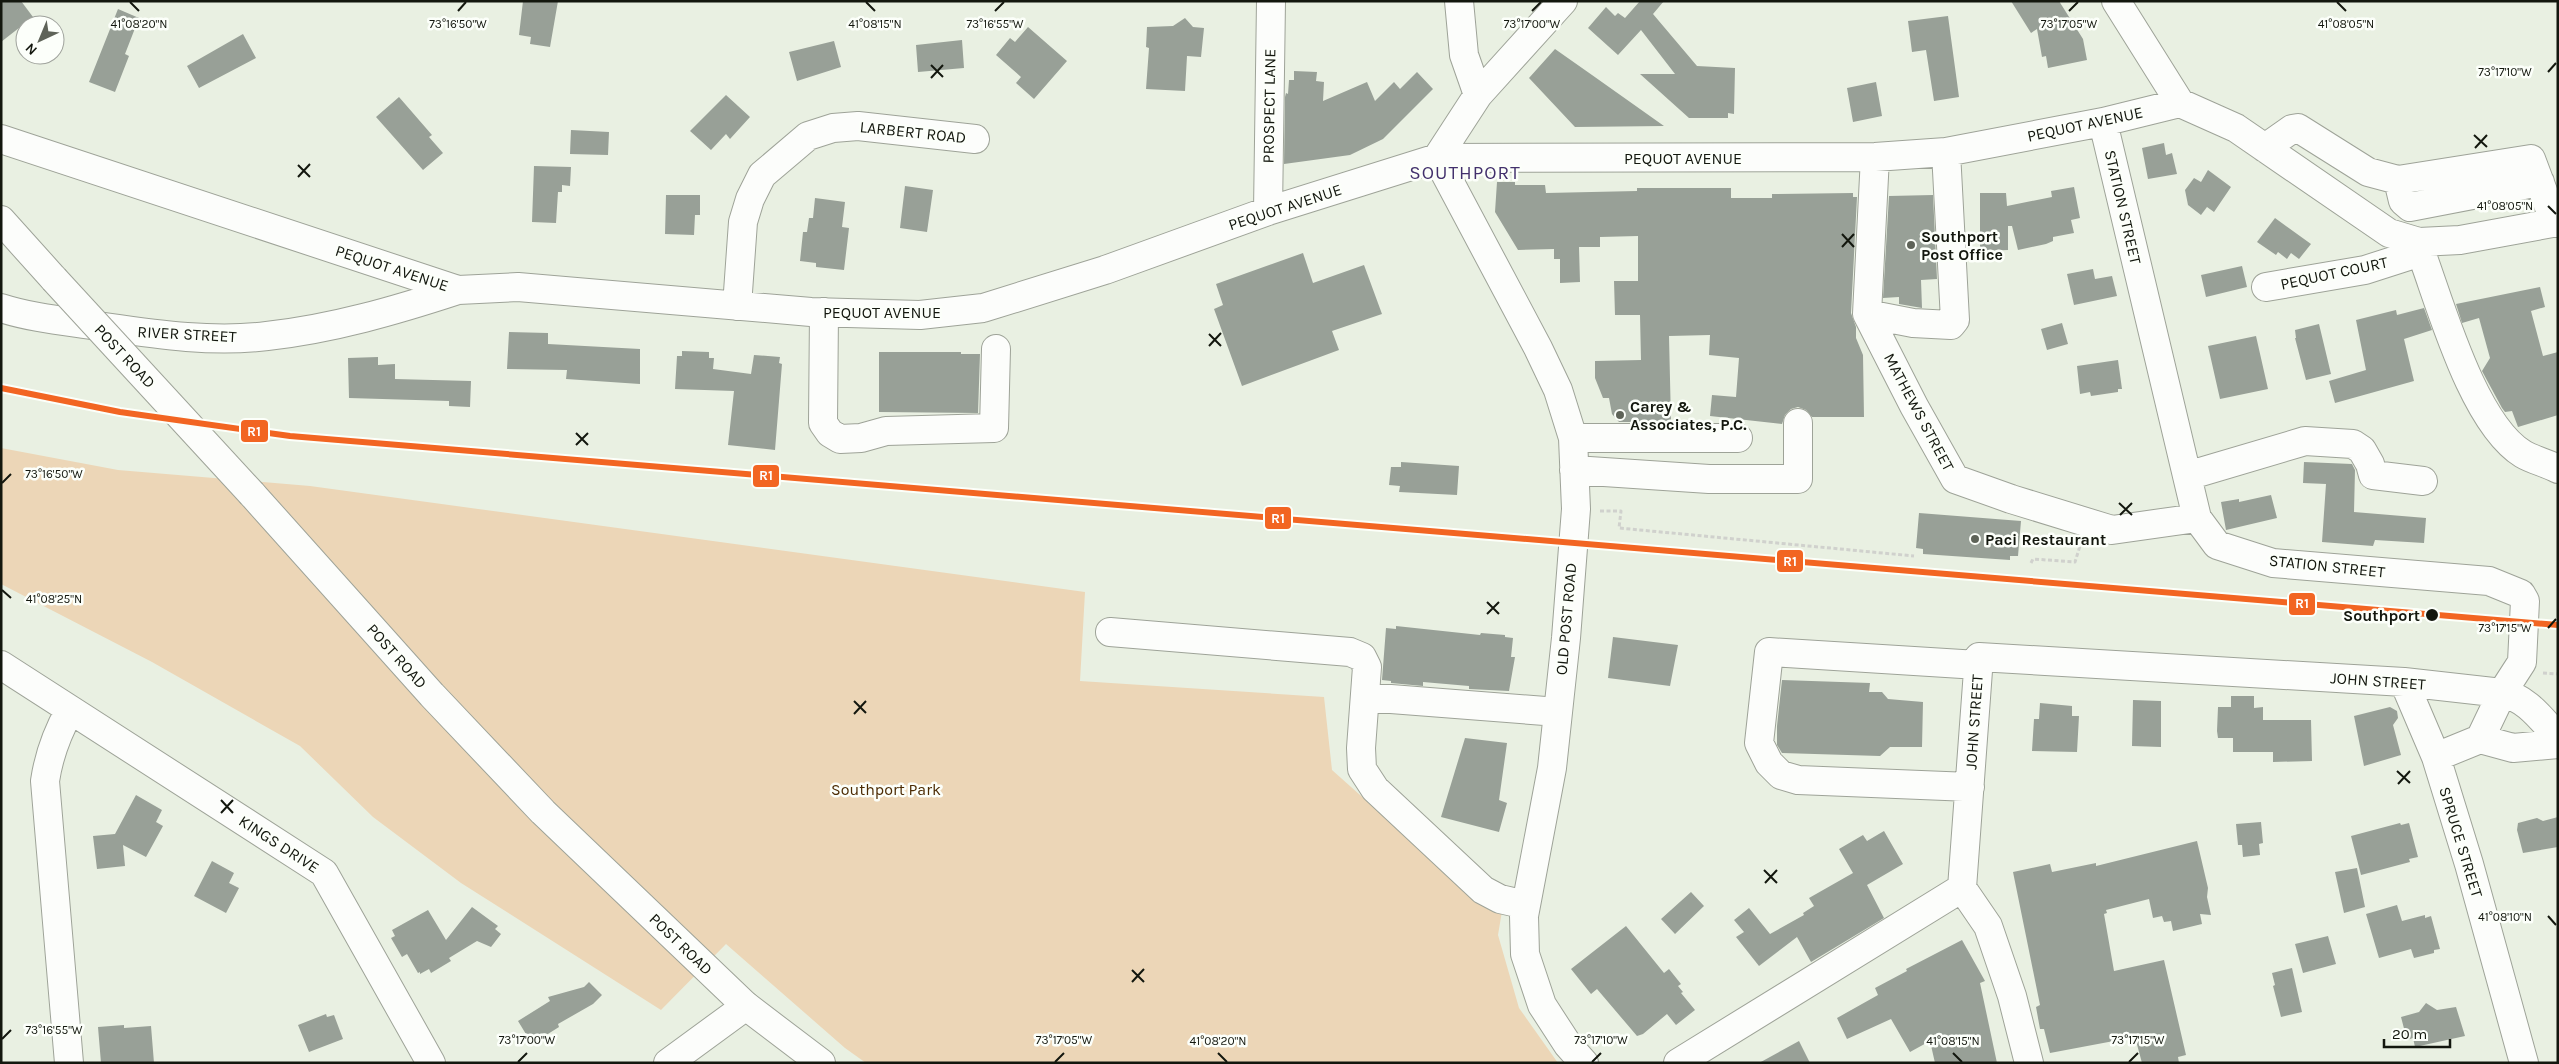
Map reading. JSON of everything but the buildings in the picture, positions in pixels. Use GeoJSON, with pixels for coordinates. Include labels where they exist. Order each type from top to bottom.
{"type":"FeatureCollection","features":[{"type":"Feature","properties":{"kind":"street","name":"PROSPECT LANE"},"geometry":{"type":"LineString","coordinates":[[1268,211],[1271,1]]}},
{"type":"Feature","properties":{"kind":"street"},"geometry":{"type":"LineString","coordinates":[[1459,1],[1464,55],[1478,95]]}},
{"type":"Feature","properties":{"kind":"street"},"geometry":{"type":"LineString","coordinates":[[1437,158],[1478,95],[1563,1]]}},
{"type":"Feature","properties":{"kind":"street"},"geometry":{"type":"LineString","coordinates":[[2116,1],[2180,103],[2236,128],[2265,148],[2389,233],[2420,247],[2556,223],[2531,159],[2398,180],[2368,172],[2298,128],[2292,129],[2265,148]]}},
{"type":"Feature","properties":{"kind":"street","name":"PEQUOT AVENUE"},"geometry":{"type":"LineString","coordinates":[[1,139],[458,290],[518,287],[737,306],[824,312],[920,315],[983,308],[1105,270],[1268,211],[1437,158],[1875,157],[1946,152],[2103,122],[2180,103]]}},
{"type":"Feature","properties":{"kind":"street","name":"STATION STREET"},"geometry":{"type":"LineString","coordinates":[[2103,122],[2197,518],[2217,545],[2273,562],[2489,581],[2521,594],[2525,601],[2522,662],[2502,693],[2480,739]]}},
{"type":"Feature","properties":{"kind":"street","name":"LARBERT ROAD"},"geometry":{"type":"LineString","coordinates":[[737,306],[743,222],[750,199],[762,175],[808,136],[833,128],[858,126],[975,138]]}},
{"type":"Feature","properties":{"kind":"street"},"geometry":{"type":"LineString","coordinates":[[1867,314],[1913,323],[1951,325],[1955,320],[1946,152]]}},
{"type":"Feature","properties":{"kind":"street","name":"MATHEWS STREET"},"geometry":{"type":"LineString","coordinates":[[1875,157],[1867,314],[1914,406],[1955,479],[2011,499],[2112,530],[2197,518]]}},
{"type":"Feature","properties":{"kind":"street","name":"OLD POST ROAD"},"geometry":{"type":"LineString","coordinates":[[1437,158],[1538,348],[1558,390],[1573,438],[1576,509],[1558,712],[1552,768],[1526,905],[1525,954],[1532,981],[1542,1005],[1568,1045],[1584,1063]]}},
{"type":"Feature","properties":{"kind":"street","name":"POST ROAD"},"geometry":{"type":"LineString","coordinates":[[1,220],[252,494],[432,695],[543,812],[746,1006],[821,1063]]}},
{"type":"Feature","properties":{"kind":"street"},"geometry":{"type":"LineString","coordinates":[[2420,247],[2465,370],[2489,417],[2503,435],[2522,454],[2558,469]]}},
{"type":"Feature","properties":{"kind":"street","name":"PEQUOT COURT"},"geometry":{"type":"LineString","coordinates":[[2266,287],[2365,270],[2420,247]]}},
{"type":"Feature","properties":{"kind":"street","name":"RIVER STREET"},"geometry":{"type":"LineString","coordinates":[[1,308],[22,315],[149,333],[204,338],[258,337],[354,320],[458,290]]}},
{"type":"Feature","properties":{"kind":"street"},"geometry":{"type":"LineString","coordinates":[[824,312],[823,423],[830,433],[840,439],[860,438],[886,431],[994,428],[996,349]]}},
{"type":"Feature","properties":{"kind":"street"},"geometry":{"type":"LineString","coordinates":[[1574,470],[1709,479],[1798,479],[1798,424]]}},
{"type":"Feature","properties":{"kind":"street"},"geometry":{"type":"LineString","coordinates":[[1573,438],[1738,438]]}},
{"type":"Feature","properties":{"kind":"street"},"geometry":{"type":"LineString","coordinates":[[2187,476],[2305,441],[2353,444],[2362,450],[2373,474],[2422,481]]}},
{"type":"Feature","properties":{"kind":"street"},"geometry":{"type":"LineString","coordinates":[[1110,632],[1350,652],[1362,658],[1367,667],[1361,748],[1362,769],[1375,788],[1483,890],[1500,899],[1526,905]]}},
{"type":"Feature","properties":{"kind":"street"},"geometry":{"type":"LineString","coordinates":[[1970,787],[1798,780],[1781,774],[1769,764],[1759,743],[1769,652],[1978,665]]}},
{"type":"Feature","properties":{"kind":"street","name":"JOHN STREET"},"geometry":{"type":"LineString","coordinates":[[1962,888],[1979,657],[2404,682],[2502,693],[2516,696],[2528,705],[2558,737]]}},
{"type":"Feature","properties":{"kind":"street","name":"KINGS DRIVE"},"geometry":{"type":"LineString","coordinates":[[1,665],[324,873],[431,1063]]}},
{"type":"Feature","properties":{"kind":"street","name":"SPRUCE STREET"},"geometry":{"type":"LineString","coordinates":[[2404,682],[2436,757],[2469,864],[2524,1063]]}},
{"type":"Feature","properties":{"kind":"street"},"geometry":{"type":"LineString","coordinates":[[1365,697],[1558,712]]}},
{"type":"Feature","properties":{"kind":"street"},"geometry":{"type":"LineString","coordinates":[[69,1063],[45,781],[49,756],[57,734],[70,710]]}},
{"type":"Feature","properties":{"kind":"street"},"geometry":{"type":"LineString","coordinates":[[2436,757],[2480,739],[2513,748],[2558,744]]}},
{"type":"Feature","properties":{"kind":"street"},"geometry":{"type":"LineString","coordinates":[[1678,1063],[1962,888],[1988,926],[2012,996],[2029,1063]]}},
{"type":"Feature","properties":{"kind":"street"},"geometry":{"type":"LineString","coordinates":[[668,1063],[746,1006]]}},
{"type":"Feature","properties":{"kind":"path"},"geometry":{"type":"LineString","coordinates":[[1597,511],[1621,511],[1619,528],[1914,556]]}},
{"type":"Feature","properties":{"kind":"path"},"geometry":{"type":"LineString","coordinates":[[2031,563],[2033,559],[2075,562],[2082,539]]}},
{"type":"Feature","properties":{"kind":"green space","name":"Southport Park"},"geometry":{"type":"Polygon","coordinates":[[[1,448],[118,470],[310,486],[1085,592],[1080,681],[1324,697],[1332,770],[1433,860],[1504,899],[1498,935],[1519,1008],[1558,1063],[866,1063],[845,1048],[726,944],[661,1010],[461,883],[373,817],[300,746],[152,662],[1,584],[1,448]]]}},
{"type":"Feature","properties":{"kind":"transit line","name":"R1"},"geometry":{"type":"LineString","coordinates":[[1,388],[120,412],[290,436],[2558,625]]}},
{"type":"Feature","properties":{"kind":"place","name":"Southport Post Office"},"geometry":{"type":"Point","coordinates":[1911,245]}},
{"type":"Feature","properties":{"kind":"place","name":"Carey & Associates, P.C."},"geometry":{"type":"Point","coordinates":[1620,415]}},
{"type":"Feature","properties":{"kind":"place","name":"Paci Restaurant"},"geometry":{"type":"Point","coordinates":[1975,539]}},
{"type":"Feature","properties":{"kind":"place","name":"Southport"},"geometry":{"type":"Point","coordinates":[2432,615]}},
{"type":"Feature","properties":{"kind":"district","name":"SOUTHPORT"},"geometry":{"type":"Point","coordinates":[1465,173]}}]}
